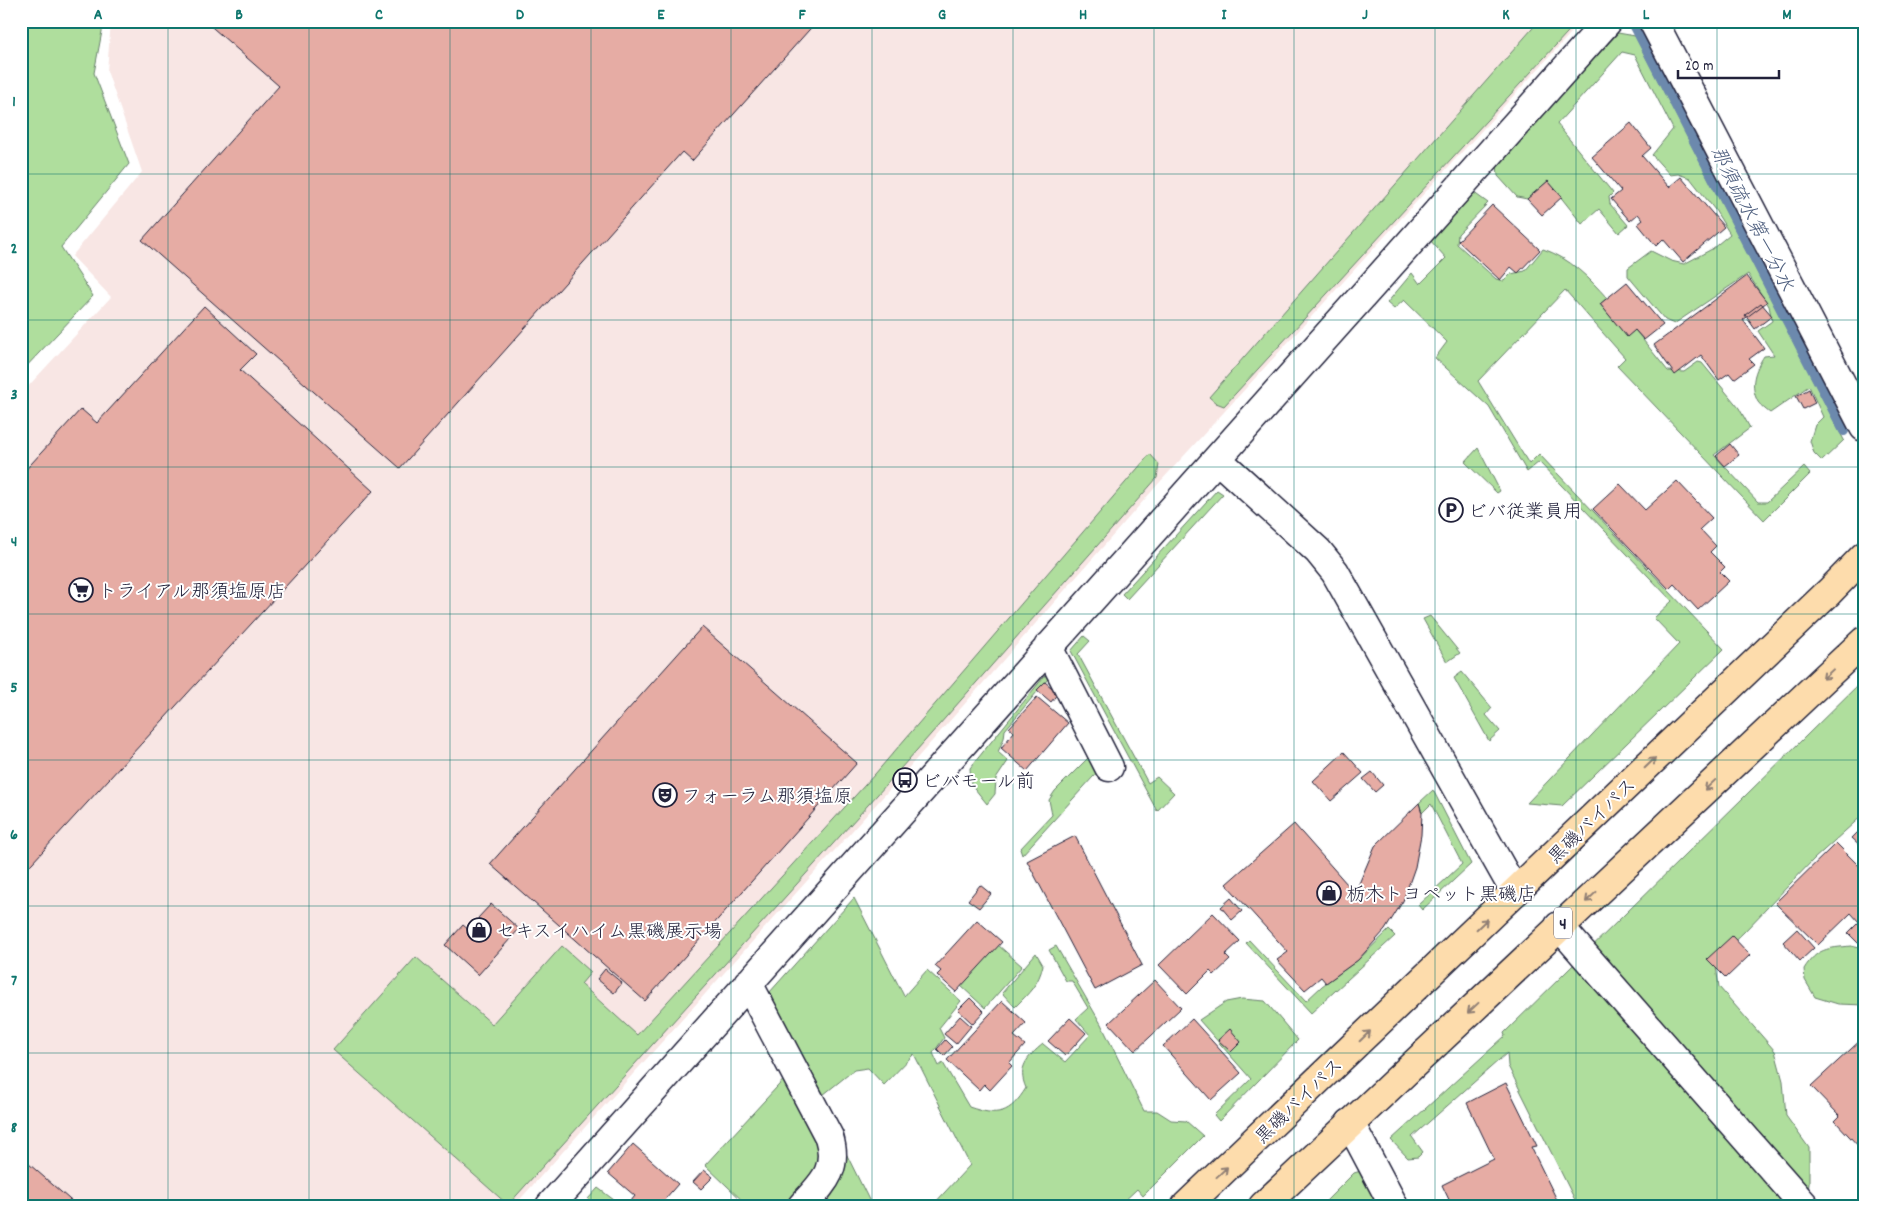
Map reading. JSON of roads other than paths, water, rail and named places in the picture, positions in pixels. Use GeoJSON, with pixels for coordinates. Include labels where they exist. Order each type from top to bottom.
{"type":"FeatureCollection","features":[{"type":"Feature","properties":{"kind":"highway","name":"黒磯バイパス"},"geometry":{"type":"LineString","coordinates":[[1186,1206],[1829,592],[1864,556]]}},
{"type":"Feature","properties":{"kind":"highway","name":"4"},"geometry":{"type":"LineString","coordinates":[[1263,1206],[1864,641]]}},
{"type":"Feature","properties":{"kind":"street"},"geometry":{"type":"LineString","coordinates":[[550,1206],[1608,21]]}},
{"type":"Feature","properties":{"kind":"street"},"geometry":{"type":"LineString","coordinates":[[1653,21],[1864,427]]}},
{"type":"Feature","properties":{"kind":"street"},"geometry":{"type":"LineString","coordinates":[[1217,459],[1318,551],[1335,572],[1515,892]]}},
{"type":"Feature","properties":{"kind":"street"},"geometry":{"type":"LineString","coordinates":[[1048,647],[1109,767]]}},
{"type":"Feature","properties":{"kind":"street"},"geometry":{"type":"LineString","coordinates":[[1559,926],[1804,1206]]}},
{"type":"Feature","properties":{"kind":"street"},"geometry":{"type":"LineString","coordinates":[[748,983],[829,1137],[833,1150],[832,1165],[825,1180],[802,1206]]}},
{"type":"Feature","properties":{"kind":"street"},"geometry":{"type":"LineString","coordinates":[[1350,1123],[1394,1206]]}},
{"type":"Feature","properties":{"kind":"waterway","name":"那須疏水第一分水"},"geometry":{"type":"LineString","coordinates":[[1632,21],[1844,431]]}},
{"type":"Feature","properties":{"kind":"place","name":"ビバ従業員用"},"geometry":{"type":"Point","coordinates":[1451,510]}},
{"type":"Feature","properties":{"kind":"place","name":"トライアル那須塩原店"},"geometry":{"type":"Point","coordinates":[81,590]}},
{"type":"Feature","properties":{"kind":"place","name":"ビバモール前"},"geometry":{"type":"Point","coordinates":[905,780]}},
{"type":"Feature","properties":{"kind":"place","name":"フォーラム那須塩原"},"geometry":{"type":"Point","coordinates":[665,795]}},
{"type":"Feature","properties":{"kind":"place","name":"栃木トヨペット黒磯店"},"geometry":{"type":"Point","coordinates":[1329,893]}},
{"type":"Feature","properties":{"kind":"place","name":"セキスイハイム黒磯展示場"},"geometry":{"type":"Point","coordinates":[479,930]}}]}
